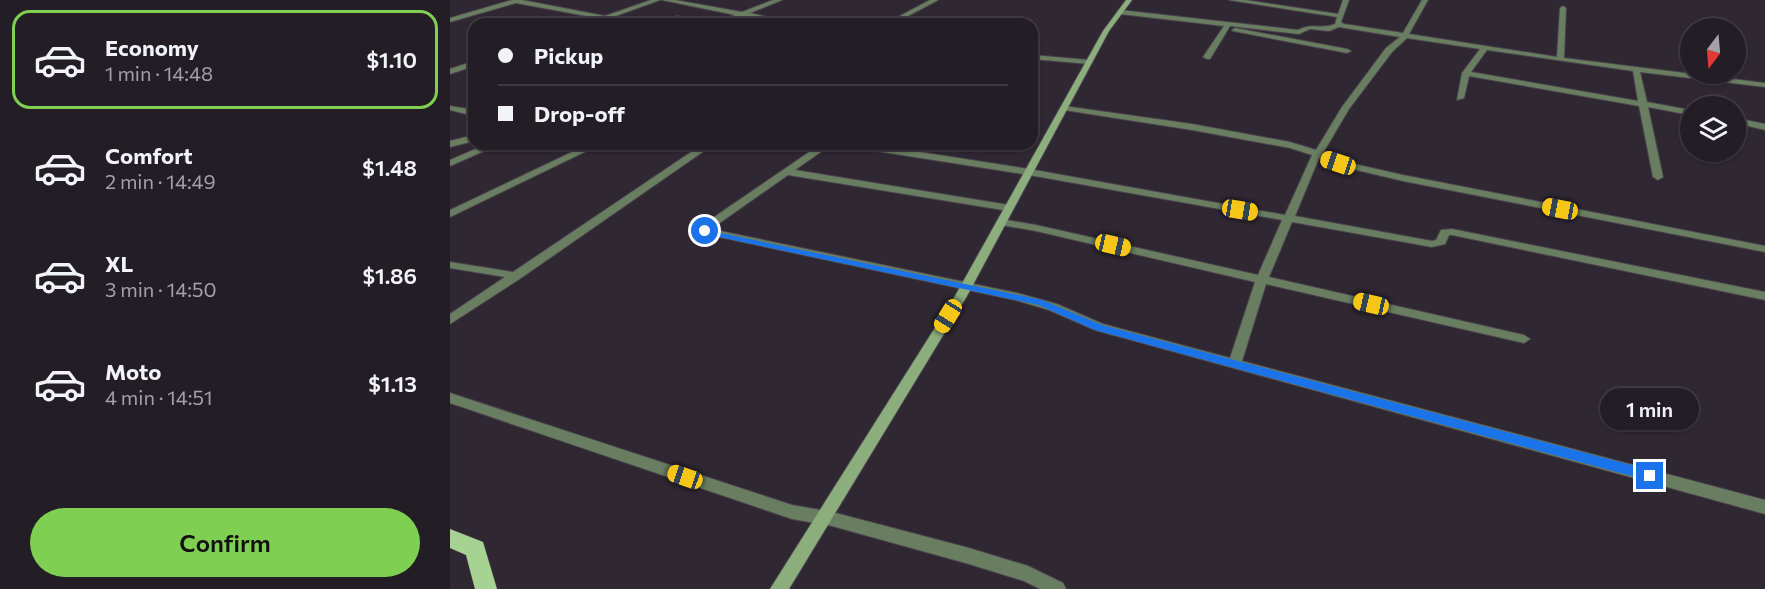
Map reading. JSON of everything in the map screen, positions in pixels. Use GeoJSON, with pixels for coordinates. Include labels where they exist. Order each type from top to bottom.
{"type":"FeatureCollection","features":[{"type":"Feature","properties":{"kind":"main road"},"geometry":{"type":"LineString","coordinates":[[450,538],[475,549],[481,589]]}},
{"type":"Feature","properties":{"kind":"street"},"geometry":{"type":"LineString","coordinates":[[450,20],[518,0],[605,18],[657,0]]}},
{"type":"Feature","properties":{"kind":"street"},"geometry":{"type":"LineString","coordinates":[[665,0],[764,18]]}},
{"type":"Feature","properties":{"kind":"street"},"geometry":{"type":"LineString","coordinates":[[732,18],[779,0]]}},
{"type":"Feature","properties":{"kind":"street"},"geometry":{"type":"LineString","coordinates":[[900,18],[934,0]]}},
{"type":"Feature","properties":{"kind":"street"},"geometry":{"type":"LineString","coordinates":[[779,589],[967,286],[1089,62],[1106,32],[1129,0]]}},
{"type":"Feature","properties":{"kind":"street"},"geometry":{"type":"LineString","coordinates":[[1232,0],[1341,16]]}},
{"type":"Feature","properties":{"kind":"street"},"geometry":{"type":"LineString","coordinates":[[1340,25],[1346,0]]}},
{"type":"Feature","properties":{"kind":"street"},"geometry":{"type":"LineString","coordinates":[[1234,363],[1287,218],[1316,155],[1323,148],[1345,109],[1389,50],[1405,36],[1425,0]]}},
{"type":"Feature","properties":{"kind":"street"},"geometry":{"type":"LineString","coordinates":[[1560,59],[1563,8]]}},
{"type":"Feature","properties":{"kind":"street"},"geometry":{"type":"LineString","coordinates":[[1120,12],[1227,26],[1299,32],[1309,27],[1329,29],[1340,25],[1560,59],[1765,85]]}},
{"type":"Feature","properties":{"kind":"street"},"geometry":{"type":"LineString","coordinates":[[450,20],[468,24]]}},
{"type":"Feature","properties":{"kind":"street"},"geometry":{"type":"LineString","coordinates":[[1227,26],[1347,51]]}},
{"type":"Feature","properties":{"kind":"street"},"geometry":{"type":"LineString","coordinates":[[1207,57],[1227,26]]}},
{"type":"Feature","properties":{"kind":"street"},"geometry":{"type":"LineString","coordinates":[[1460,98],[1466,73],[1485,48]]}},
{"type":"Feature","properties":{"kind":"street"},"geometry":{"type":"LineString","coordinates":[[1038,58],[1089,62]]}},
{"type":"Feature","properties":{"kind":"street"},"geometry":{"type":"LineString","coordinates":[[450,61],[468,64]]}},
{"type":"Feature","properties":{"kind":"street"},"geometry":{"type":"LineString","coordinates":[[450,72],[468,65]]}},
{"type":"Feature","properties":{"kind":"street"},"geometry":{"type":"LineString","coordinates":[[1636,69],[1658,177]]}},
{"type":"Feature","properties":{"kind":"street"},"geometry":{"type":"LineString","coordinates":[[1466,73],[1680,110]]}},
{"type":"Feature","properties":{"kind":"street"},"geometry":{"type":"LineString","coordinates":[[450,108],[468,112]]}},
{"type":"Feature","properties":{"kind":"street"},"geometry":{"type":"LineString","coordinates":[[1064,108],[1228,133],[1301,147],[1338,163],[1437,186],[1765,249]]}},
{"type":"Feature","properties":{"kind":"street"},"geometry":{"type":"LineString","coordinates":[[1746,123],[1765,127]]}},
{"type":"Feature","properties":{"kind":"street"},"geometry":{"type":"LineString","coordinates":[[450,144],[468,140]]}},
{"type":"Feature","properties":{"kind":"street"},"geometry":{"type":"LineString","coordinates":[[450,164],[482,150]]}},
{"type":"Feature","properties":{"kind":"street"},"geometry":{"type":"LineString","coordinates":[[450,214],[583,150]]}},
{"type":"Feature","properties":{"kind":"street"},"geometry":{"type":"LineString","coordinates":[[450,320],[700,150]]}},
{"type":"Feature","properties":{"kind":"street"},"geometry":{"type":"LineString","coordinates":[[818,150],[708,226],[705,231],[1042,303],[1099,327],[1765,507]]}},
{"type":"Feature","properties":{"kind":"street"},"geometry":{"type":"LineString","coordinates":[[889,150],[1029,172],[1432,244],[1441,242],[1445,232],[1452,232],[1765,296]]}},
{"type":"Feature","properties":{"kind":"street"},"geometry":{"type":"LineString","coordinates":[[787,172],[1009,208]]}},
{"type":"Feature","properties":{"kind":"street"},"geometry":{"type":"LineString","coordinates":[[1001,222],[1524,339]]}},
{"type":"Feature","properties":{"kind":"street"},"geometry":{"type":"LineString","coordinates":[[450,265],[517,276]]}},
{"type":"Feature","properties":{"kind":"street"},"geometry":{"type":"LineString","coordinates":[[450,398],[792,512],[969,556],[1028,574],[1057,589]]}},
{"type":"Feature","properties":{"kind":"route"},"geometry":{"type":"LineString","coordinates":[[705,231],[1042,303],[1099,327],[1650,476]]}}]}
